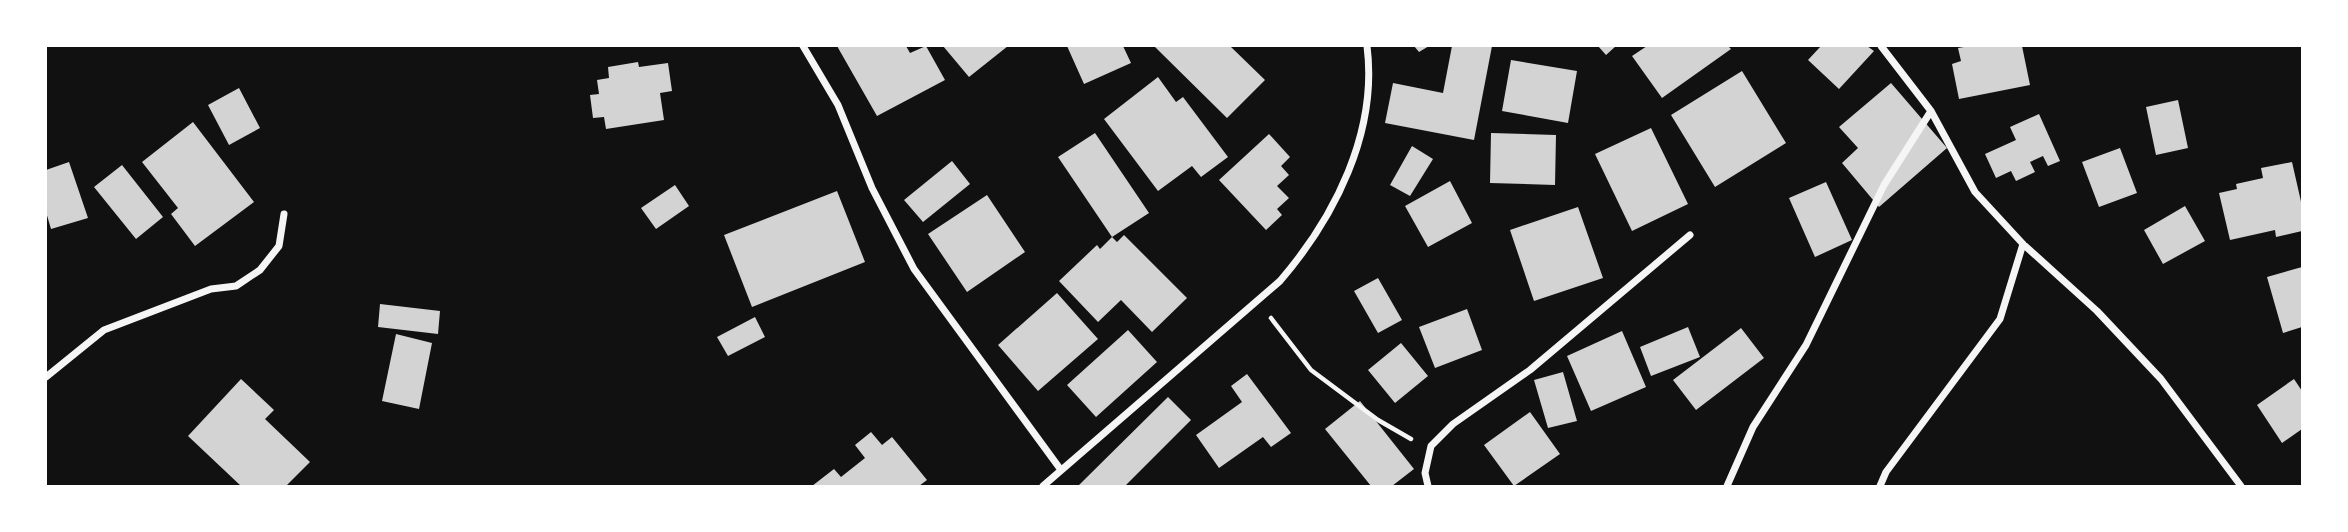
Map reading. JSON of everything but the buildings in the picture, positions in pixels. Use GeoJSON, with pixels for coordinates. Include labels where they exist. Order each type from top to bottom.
{"type":"FeatureCollection","features":[{"type":"Feature","properties":{"kind":"street"},"geometry":{"type":"LineString","coordinates":[[814,46],[804,48],[838,105],[872,188],[914,269],[1061,470]]}},
{"type":"Feature","properties":{"kind":"street"},"geometry":{"type":"LineString","coordinates":[[1043,486],[1280,281],[1301,256],[1335,206],[1349,170],[1368,101],[1367,46]]}},
{"type":"Feature","properties":{"kind":"street"},"geometry":{"type":"LineString","coordinates":[[1881,46],[1931,111],[1975,192],[2023,244],[2097,311],[2161,379],[2241,486]]}},
{"type":"Feature","properties":{"kind":"street"},"geometry":{"type":"LineString","coordinates":[[1727,486],[1753,427],[1806,345],[1884,185],[1931,111]]}},
{"type":"Feature","properties":{"kind":"street"},"geometry":{"type":"LineString","coordinates":[[46,377],[104,330],[211,289],[236,286],[260,270],[279,246],[284,214]]}},
{"type":"Feature","properties":{"kind":"street"},"geometry":{"type":"LineString","coordinates":[[1428,486],[1425,474],[1432,446],[1453,424],[1530,370],[1600,314],[1690,235]]}},
{"type":"Feature","properties":{"kind":"street"},"geometry":{"type":"LineString","coordinates":[[1880,486],[1886,472],[2000,319],[2023,244]]}},
{"type":"Feature","properties":{"kind":"path"},"geometry":{"type":"LineString","coordinates":[[1257,300],[1311,370],[1378,420],[1404,436],[1432,446]]}}]}
